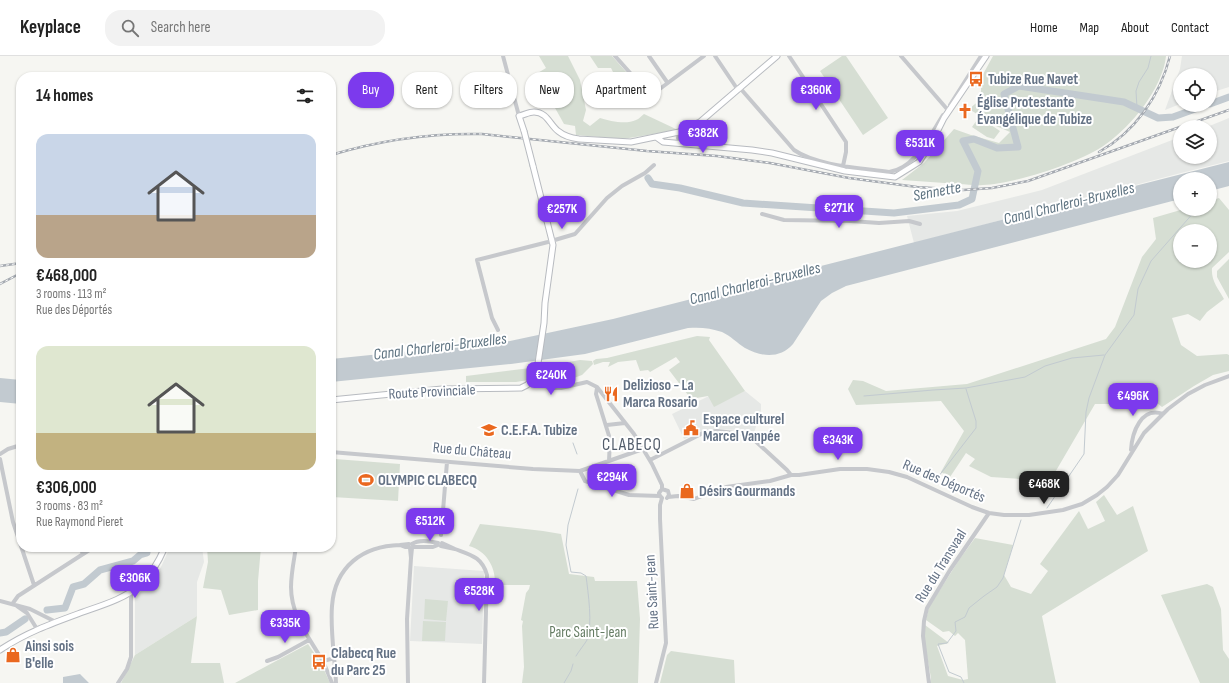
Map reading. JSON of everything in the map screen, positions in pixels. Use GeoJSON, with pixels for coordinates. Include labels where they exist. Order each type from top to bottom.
{"type":"FeatureCollection","features":[{"type":"Feature","properties":{"kind":"main road"},"geometry":{"type":"LineString","coordinates":[[531,381],[537,370],[544,324],[553,240],[519,116],[531,113],[540,113],[565,136],[579,139],[632,142],[679,132],[700,122],[777,56]]}},
{"type":"Feature","properties":{"kind":"main road"},"geometry":{"type":"LineString","coordinates":[[656,137],[663,142],[752,150],[865,174],[895,176],[919,162],[948,112],[986,56]]}},
{"type":"Feature","properties":{"kind":"main road","name":"Route Provinciale"},"geometry":{"type":"LineString","coordinates":[[336,400],[442,389],[520,388],[527,385],[531,381]]}},
{"type":"Feature","properties":{"kind":"main road"},"geometry":{"type":"LineString","coordinates":[[0,650],[17,638],[37,629],[121,598],[131,592],[152,572],[162,552]]}},
{"type":"Feature","properties":{"kind":"street"},"geometry":{"type":"LineString","coordinates":[[503,56],[519,116]]}},
{"type":"Feature","properties":{"kind":"street"},"geometry":{"type":"LineString","coordinates":[[616,56],[650,94],[704,56]]}},
{"type":"Feature","properties":{"kind":"street"},"geometry":{"type":"LineString","coordinates":[[649,56],[667,82]]}},
{"type":"Feature","properties":{"kind":"street"},"geometry":{"type":"LineString","coordinates":[[715,56],[739,89],[794,150],[804,157],[843,166],[889,172],[895,171],[915,159],[981,56]]}},
{"type":"Feature","properties":{"kind":"street"},"geometry":{"type":"LineString","coordinates":[[789,56],[843,136],[847,146],[843,166]]}},
{"type":"Feature","properties":{"kind":"street"},"geometry":{"type":"LineString","coordinates":[[901,56],[947,109]]}},
{"type":"Feature","properties":{"kind":"street"},"geometry":{"type":"LineString","coordinates":[[679,132],[678,138],[680,144]]}},
{"type":"Feature","properties":{"kind":"street"},"geometry":{"type":"LineString","coordinates":[[796,159],[804,157]]}},
{"type":"Feature","properties":{"kind":"street"},"geometry":{"type":"LineString","coordinates":[[498,330],[492,318],[477,260],[576,234],[606,198],[622,186],[649,170],[654,165]]}},
{"type":"Feature","properties":{"kind":"street"},"geometry":{"type":"LineString","coordinates":[[762,214],[784,220],[879,223],[909,221],[920,224]]}},
{"type":"Feature","properties":{"kind":"street","name":"Rue des Déportés"},"geometry":{"type":"LineString","coordinates":[[668,491],[678,496],[694,499],[726,487],[770,481],[791,475],[840,469],[866,469],[883,471],[915,480],[972,507],[989,513],[1014,516],[1063,510],[1082,504],[1107,487],[1118,475],[1144,433],[1168,409],[1188,394],[1205,385],[1229,376]]}},
{"type":"Feature","properties":{"kind":"street"},"geometry":{"type":"LineString","coordinates":[[531,381],[552,388],[561,388],[587,382],[597,387],[644,449],[662,489],[668,491],[668,497],[629,495],[585,481],[580,471]]}},
{"type":"Feature","properties":{"kind":"street"},"geometry":{"type":"LineString","coordinates":[[597,387],[596,394],[607,425],[610,439],[609,461]]}},
{"type":"Feature","properties":{"kind":"street","name":"Rue des Déportés"},"geometry":{"type":"LineString","coordinates":[[1131,452],[1134,430],[1140,420],[1149,413],[1154,412],[1163,414]]}},
{"type":"Feature","properties":{"kind":"street"},"geometry":{"type":"LineString","coordinates":[[607,425],[625,423]]}},
{"type":"Feature","properties":{"kind":"street"},"geometry":{"type":"LineString","coordinates":[[650,460],[705,432],[717,431],[751,437],[756,440],[791,475]]}},
{"type":"Feature","properties":{"kind":"street"},"geometry":{"type":"LineString","coordinates":[[0,454],[16,447]]}},
{"type":"Feature","properties":{"kind":"street","name":"Rue du Château"},"geometry":{"type":"LineString","coordinates":[[336,452],[580,471],[644,449]]}},
{"type":"Feature","properties":{"kind":"street"},"geometry":{"type":"LineString","coordinates":[[0,459],[16,531]]}},
{"type":"Feature","properties":{"kind":"street"},"geometry":{"type":"LineString","coordinates":[[440,543],[447,462]]}},
{"type":"Feature","properties":{"kind":"street","name":"Rue Saint-Jean"},"geometry":{"type":"LineString","coordinates":[[656,683],[666,643],[660,519],[660,491],[662,489]]}},
{"type":"Feature","properties":{"kind":"street","name":"Rue des Déportés"},"geometry":{"type":"LineString","coordinates":[[668,497],[678,496]]}},
{"type":"Feature","properties":{"kind":"street","name":"Rue du Transvaal"},"geometry":{"type":"LineString","coordinates":[[929,683],[923,636],[927,608],[950,570],[989,513]]}},
{"type":"Feature","properties":{"kind":"street"},"geometry":{"type":"LineString","coordinates":[[336,683],[332,606],[333,595],[340,577],[346,567],[368,551],[379,547],[400,545],[411,546],[417,541],[440,543],[469,553],[479,560],[486,569],[484,683]]}},
{"type":"Feature","properties":{"kind":"street"},"geometry":{"type":"LineString","coordinates":[[408,683],[407,619],[411,546]]}},
{"type":"Feature","properties":{"kind":"street"},"geometry":{"type":"LineString","coordinates":[[23,552],[34,585]]}},
{"type":"Feature","properties":{"kind":"street"},"geometry":{"type":"LineString","coordinates":[[13,604],[16,597],[86,552]]}},
{"type":"Feature","properties":{"kind":"street"},"geometry":{"type":"LineString","coordinates":[[295,552],[291,587],[298,618],[309,640],[323,661],[332,683]]}},
{"type":"Feature","properties":{"kind":"street"},"geometry":{"type":"LineString","coordinates":[[118,683],[127,669],[131,658],[131,592]]}},
{"type":"Feature","properties":{"kind":"street"},"geometry":{"type":"LineString","coordinates":[[0,601],[30,609],[56,622]]}},
{"type":"Feature","properties":{"kind":"street"},"geometry":{"type":"LineString","coordinates":[[13,604],[27,613],[37,629]]}},
{"type":"Feature","properties":{"kind":"street"},"geometry":{"type":"LineString","coordinates":[[266,661],[278,657],[309,640]]}},
{"type":"Feature","properties":{"kind":"street"},"geometry":{"type":"LineString","coordinates":[[323,661],[335,658]]}},
{"type":"Feature","properties":{"kind":"shaded area"},"geometry":{"type":"Polygon","coordinates":[[[1182,56],[1229,56],[1229,87],[1217,91],[1217,68],[1180,68],[1182,56]]]}},
{"type":"Feature","properties":{"kind":"shaded area"},"geometry":{"type":"Polygon","coordinates":[[[1173,88],[1173,107],[1165,110],[1173,88]]]}},
{"type":"Feature","properties":{"kind":"shaded area"},"geometry":{"type":"Polygon","coordinates":[[[1229,118],[1229,161],[1217,164],[1217,123],[1229,118]]]}},
{"type":"Feature","properties":{"kind":"shaded area"},"geometry":{"type":"Polygon","coordinates":[[[1173,140],[1173,164],[1217,164],[1185,172],[1173,172],[1173,175],[914,243],[907,216],[957,211],[1042,190],[1173,140]]]}},
{"type":"Feature","properties":{"kind":"shaded area"},"geometry":{"type":"Polygon","coordinates":[[[745,391],[761,404],[761,410],[754,433],[744,430],[710,429],[684,439],[672,414],[709,396],[714,406],[745,391]]]}},
{"type":"Feature","properties":{"kind":"shaded area"},"geometry":{"type":"Polygon","coordinates":[[[168,552],[203,552],[204,562],[197,582],[197,616],[135,655],[135,598],[153,579],[161,567],[168,552]]]}},
{"type":"Feature","properties":{"kind":"shaded area"},"geometry":{"type":"Polygon","coordinates":[[[414,566],[484,571],[482,644],[410,641],[414,566]]]}},
{"type":"Feature","properties":{"kind":"green space"},"geometry":{"type":"Polygon","coordinates":[[[539,56],[568,56],[580,80],[582,90],[582,108],[586,108],[586,110],[583,121],[590,126],[600,118],[628,122],[637,120],[644,114],[678,130],[623,139],[576,135],[575,126],[564,124],[555,108],[574,108],[574,72],[539,72],[546,68],[539,56]]]}},
{"type":"Feature","properties":{"kind":"green space"},"geometry":{"type":"Polygon","coordinates":[[[590,56],[612,56],[626,72],[613,72],[611,68],[598,68],[590,56]]]}},
{"type":"Feature","properties":{"kind":"green space"},"geometry":{"type":"Polygon","coordinates":[[[842,56],[846,56],[888,118],[863,135],[820,71],[842,56]]]}},
{"type":"Feature","properties":{"kind":"green space"},"geometry":{"type":"Polygon","coordinates":[[[993,56],[1166,56],[1164,68],[1153,93],[1136,116],[1126,127],[1106,144],[1081,158],[1047,171],[996,184],[977,185],[902,180],[924,163],[954,129],[999,143],[1010,132],[996,126],[969,109],[981,99],[981,78],[993,56]]]}},
{"type":"Feature","properties":{"kind":"green space"},"geometry":{"type":"Polygon","coordinates":[[[979,117],[1000,131],[994,139],[987,137],[972,127],[979,117]]]}},
{"type":"Feature","properties":{"kind":"green space"},"geometry":{"type":"Polygon","coordinates":[[[1219,198],[1229,210],[1229,252],[1217,263],[1217,224],[1173,224],[1173,268],[1212,268],[1214,281],[1224,299],[1207,312],[1200,321],[1188,314],[1172,318],[1181,345],[1197,356],[1229,355],[1229,371],[1213,375],[1162,407],[1139,388],[1124,404],[1095,404],[1050,481],[991,477],[969,466],[975,459],[966,453],[950,477],[941,472],[964,431],[941,401],[856,405],[848,389],[853,380],[863,381],[886,391],[967,384],[1106,339],[1115,327],[1142,257],[1156,239],[1153,218],[1173,212],[1173,216],[1217,216],[1217,199],[1219,198]]]}},
{"type":"Feature","properties":{"kind":"green space"},"geometry":{"type":"Polygon","coordinates":[[[1229,259],[1229,299],[1217,277],[1217,271],[1229,259]]]}},
{"type":"Feature","properties":{"kind":"green space"},"geometry":{"type":"Polygon","coordinates":[[[697,336],[710,337],[709,340],[745,391],[714,407],[708,396],[691,399],[669,370],[680,362],[676,357],[650,372],[648,370],[640,371],[636,360],[618,362],[608,367],[610,362],[603,362],[594,365],[593,361],[596,359],[607,358],[697,336]]]}},
{"type":"Feature","properties":{"kind":"green space"},"geometry":{"type":"Polygon","coordinates":[[[580,360],[592,361],[593,364],[582,375],[571,379],[560,381],[547,377],[516,382],[466,382],[466,376],[546,366],[580,360]]]}},
{"type":"Feature","properties":{"kind":"green space","name":"OLYMPIC CLABECQ"},"geometry":{"type":"Polygon","coordinates":[[[336,459],[400,464],[398,501],[336,497],[336,459]]]}},
{"type":"Feature","properties":{"kind":"green space"},"geometry":{"type":"Polygon","coordinates":[[[1104,495],[1117,515],[1133,506],[1148,551],[1042,616],[1056,683],[930,683],[931,678],[924,640],[925,625],[949,643],[937,646],[948,676],[963,680],[968,679],[965,640],[958,633],[955,636],[949,631],[943,632],[926,620],[929,607],[975,538],[1013,545],[1004,575],[1011,587],[1031,594],[1048,571],[1040,564],[1079,511],[1088,529],[1105,521],[1096,502],[1104,495]]]}},
{"type":"Feature","properties":{"kind":"green space","name":"Parc Saint-Jean"},"geometry":{"type":"Polygon","coordinates":[[[480,524],[561,534],[569,574],[594,577],[595,581],[637,581],[640,619],[638,683],[522,683],[524,667],[523,621],[521,620],[526,593],[530,585],[495,585],[494,572],[489,561],[481,552],[469,546],[480,524]]]}},
{"type":"Feature","properties":{"kind":"green space"},"geometry":{"type":"Polygon","coordinates":[[[207,552],[261,552],[258,581],[258,610],[229,615],[221,590],[203,588],[208,562],[207,552]]]}},
{"type":"Feature","properties":{"kind":"green space"},"geometry":{"type":"Polygon","coordinates":[[[1207,584],[1213,587],[1221,609],[1223,650],[1229,659],[1229,683],[1200,683],[1161,595],[1207,584]]]}},
{"type":"Feature","properties":{"kind":"green space"},"geometry":{"type":"Polygon","coordinates":[[[425,599],[448,601],[446,621],[424,619],[425,599]]]}},
{"type":"Feature","properties":{"kind":"green space"},"geometry":{"type":"Polygon","coordinates":[[[197,616],[191,663],[220,663],[224,683],[121,683],[135,655],[197,616]]]}},
{"type":"Feature","properties":{"kind":"green space"},"geometry":{"type":"Polygon","coordinates":[[[423,621],[446,622],[445,641],[422,641],[423,621]]]}},
{"type":"Feature","properties":{"kind":"green space"},"geometry":{"type":"Polygon","coordinates":[[[308,644],[321,663],[330,683],[235,683],[308,644]]]}},
{"type":"Feature","properties":{"kind":"green space"},"geometry":{"type":"Polygon","coordinates":[[[671,651],[734,660],[735,683],[660,683],[667,655],[671,651]]]}},
{"type":"Feature","properties":{"kind":"water"},"geometry":{"type":"Polygon","coordinates":[[[1229,162],[1229,186],[1217,189],[1217,172],[1190,172],[1229,162]]]}},
{"type":"Feature","properties":{"kind":"water","name":"Canal Charleroi-Bruxelles"},"geometry":{"type":"Polygon","coordinates":[[[1173,176],[1173,201],[846,286],[832,293],[821,301],[793,344],[788,349],[776,354],[764,355],[751,351],[718,331],[705,328],[688,328],[585,354],[511,364],[336,382],[336,358],[510,341],[613,319],[1173,176]]]}},
{"type":"Feature","properties":{"kind":"water"},"geometry":{"type":"Polygon","coordinates":[[[0,378],[16,380],[16,404],[0,402],[0,378]]]}},
{"type":"Feature","properties":{"kind":"water"},"geometry":{"type":"Polygon","coordinates":[[[80,674],[89,683],[63,683],[63,677],[80,674]]]}},
{"type":"Feature","properties":{"kind":"waterway"},"geometry":{"type":"LineString","coordinates":[[1137,108],[1136,91],[1139,82],[1148,68],[1151,56]]}},
{"type":"Feature","properties":{"kind":"waterway","name":"Sennette"},"geometry":{"type":"LineString","coordinates":[[648,178],[652,184],[680,188],[743,203],[894,213],[959,205],[972,199],[978,171],[963,141],[974,139],[997,148],[1018,147],[1004,94],[1019,86],[1124,102],[1158,118],[1173,117],[1187,112]]}},
{"type":"Feature","properties":{"kind":"waterway","name":"Sennette"},"geometry":{"type":"LineString","coordinates":[[1217,101],[1229,97]]}},
{"type":"Feature","properties":{"kind":"waterway"},"geometry":{"type":"LineString","coordinates":[[1047,508],[1084,454],[1086,412],[1089,398],[1105,355],[1134,315],[1138,289],[1151,261],[1191,216]]}},
{"type":"Feature","properties":{"kind":"waterway"},"geometry":{"type":"LineString","coordinates":[[864,396],[966,388],[1025,377],[1045,366],[1072,358],[1104,355]]}},
{"type":"Feature","properties":{"kind":"waterway"},"geometry":{"type":"LineString","coordinates":[[935,481],[976,428],[976,421],[966,389]]}},
{"type":"Feature","properties":{"kind":"waterway"},"geometry":{"type":"LineString","coordinates":[[573,443],[577,454]]}},
{"type":"Feature","properties":{"kind":"waterway"},"geometry":{"type":"LineString","coordinates":[[576,656],[587,640],[590,626],[586,576],[581,573],[571,572],[566,545],[568,525],[578,489]]}},
{"type":"Feature","properties":{"kind":"waterway"},"geometry":{"type":"LineString","coordinates":[[964,683],[961,677],[949,672],[938,644],[947,643],[956,631],[955,622],[965,617],[969,608],[997,587],[1003,578],[1021,520]]}},
{"type":"Feature","properties":{"kind":"waterway"},"geometry":{"type":"LineString","coordinates":[[47,610],[65,608],[73,587],[84,584],[100,570],[133,561],[140,555],[147,552]]}},
{"type":"Feature","properties":{"kind":"waterway"},"geometry":{"type":"LineString","coordinates":[[0,633],[6,632],[25,619]]}},
{"type":"Feature","properties":{"kind":"waterway"},"geometry":{"type":"LineString","coordinates":[[564,683],[573,664]]}},
{"type":"Feature","properties":{"kind":"railway"},"geometry":{"type":"LineString","coordinates":[[1099,152],[1124,134],[1144,112],[1160,85],[1170,56]]}},
{"type":"Feature","properties":{"kind":"railway"},"geometry":{"type":"LineString","coordinates":[[1201,120],[1229,110]]}},
{"type":"Feature","properties":{"kind":"railway"},"geometry":{"type":"LineString","coordinates":[[336,154],[368,145],[406,138],[482,134],[647,151],[717,156],[770,163],[849,178],[917,187],[963,190],[992,188],[1028,181],[1173,129]]}},
{"type":"Feature","properties":{"kind":"railway"},"geometry":{"type":"LineString","coordinates":[[0,266],[16,264]]}},
{"type":"Feature","properties":{"kind":"railway"},"geometry":{"type":"LineString","coordinates":[[0,284],[16,276]]}},
{"type":"Feature","properties":{"kind":"place","name":"Tubize Rue Navet"},"geometry":{"type":"Point","coordinates":[976,79]}},
{"type":"Feature","properties":{"kind":"place","name":"Église Protestante Évangélique de Tubize"},"geometry":{"type":"Point","coordinates":[965,111]}},
{"type":"Feature","properties":{"kind":"place","name":"Delizioso - La Marca Rosario"},"geometry":{"type":"Point","coordinates":[611,394]}},
{"type":"Feature","properties":{"kind":"place","name":"Espace culturel Marcel Vanpée"},"geometry":{"type":"Point","coordinates":[691,428]}},
{"type":"Feature","properties":{"kind":"place","name":"C.E.F.A. Tubize"},"geometry":{"type":"Point","coordinates":[489,430]}},
{"type":"Feature","properties":{"kind":"place","name":"OLYMPIC CLABECQ"},"geometry":{"type":"Point","coordinates":[366,480]}},
{"type":"Feature","properties":{"kind":"place","name":"Désirs Gourmands"},"geometry":{"type":"Point","coordinates":[687,491]}},
{"type":"Feature","properties":{"kind":"place","name":"Ainsi sois B'elle"},"geometry":{"type":"Point","coordinates":[13,655]}},
{"type":"Feature","properties":{"kind":"place","name":"Clabecq Rue du Parc 25"},"geometry":{"type":"Point","coordinates":[319,662]}},
{"type":"Feature","properties":{"kind":"district","name":"CLABECQ"},"geometry":{"type":"Point","coordinates":[632,445]}}]}
